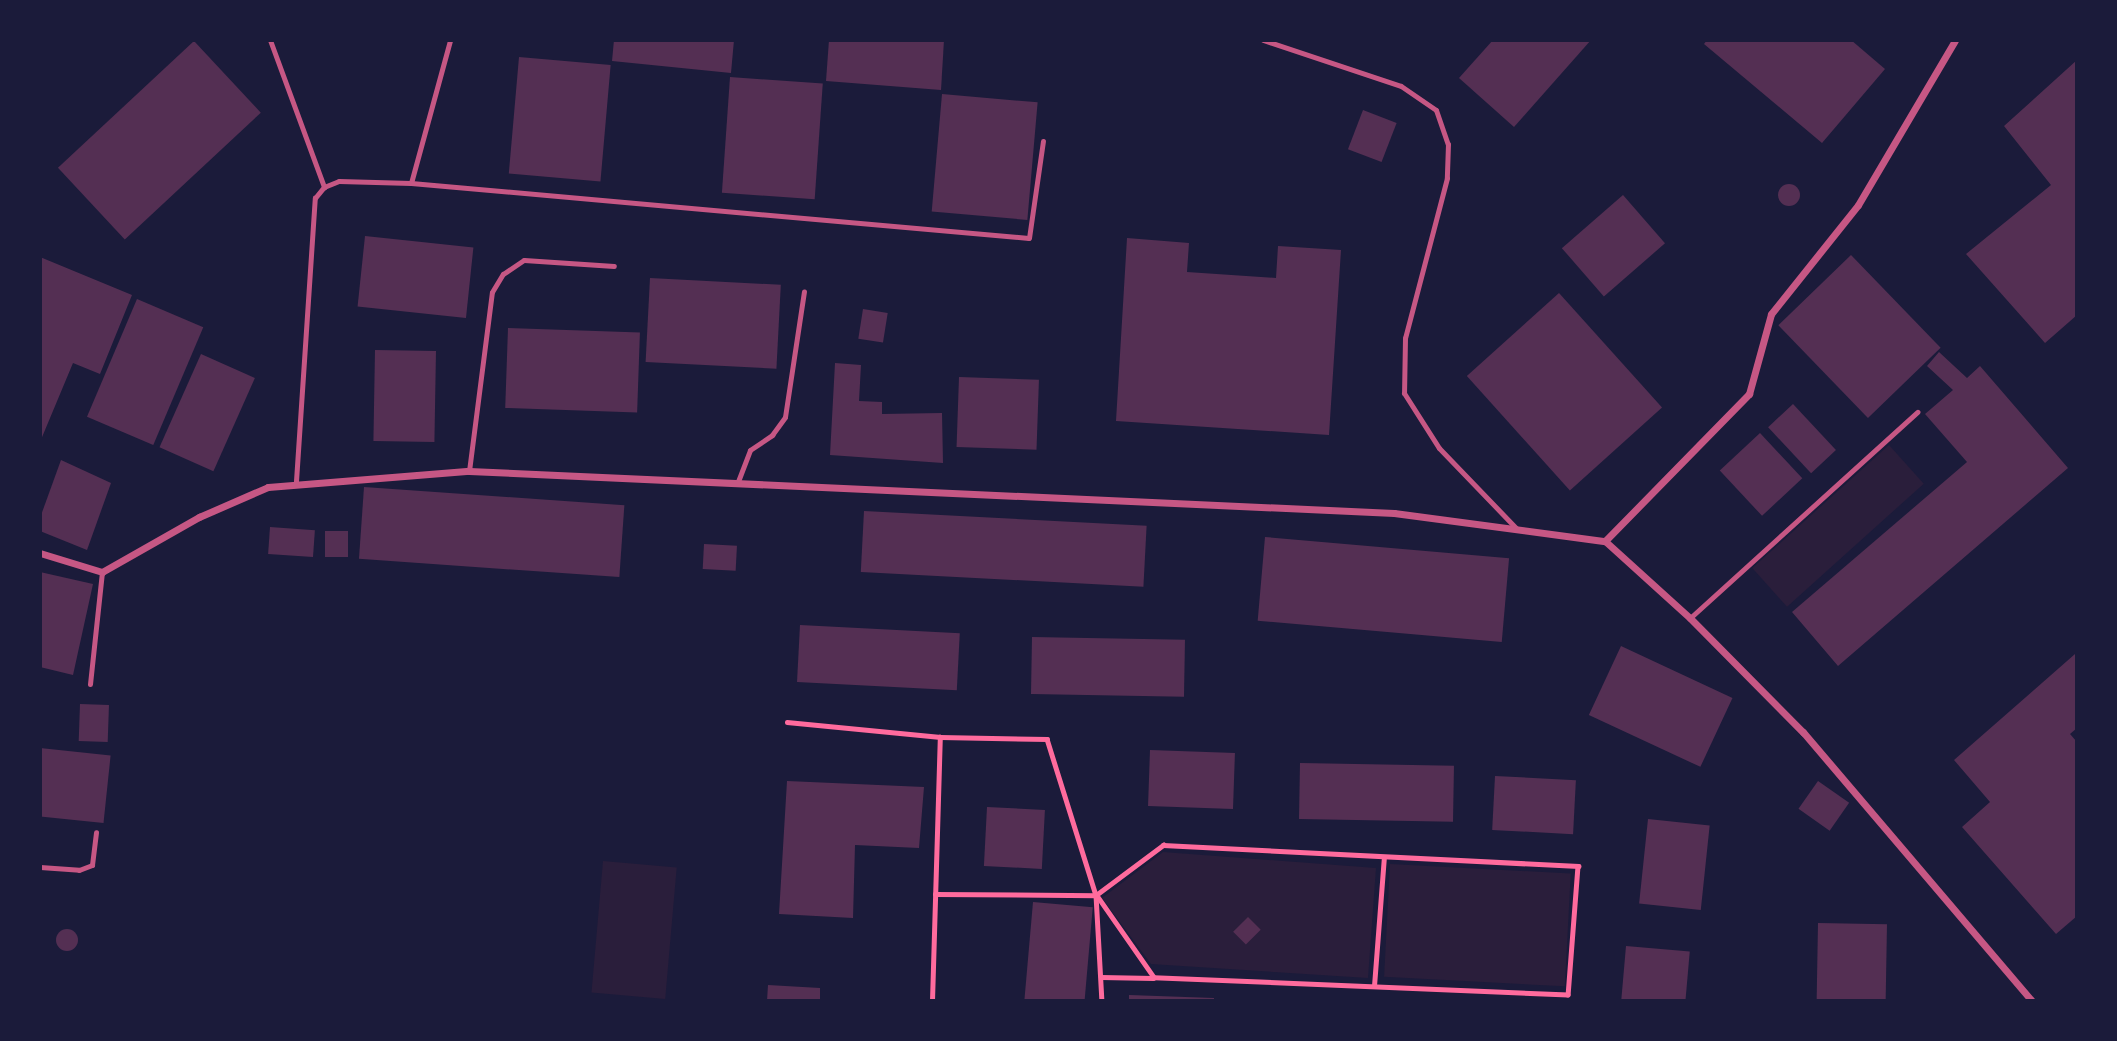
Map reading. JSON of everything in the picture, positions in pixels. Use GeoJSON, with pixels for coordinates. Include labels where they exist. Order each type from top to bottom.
{"type":"FeatureCollection","features":[{"type":"Feature","properties":{"kind":"street"},"geometry":{"type":"LineString","coordinates":[[1605,541],[1749,394],[1771,314],[1858,205],[1955,40]]}},
{"type":"Feature","properties":{"kind":"street"},"geometry":{"type":"LineString","coordinates":[[40,553],[102,572],[199,517],[268,487],[296,481],[469,471],[1394,513],[1605,541],[1690,618],[1803,732],[2032,1001]]}},
{"type":"Feature","properties":{"kind":"lane"},"geometry":{"type":"LineString","coordinates":[[270,40],[324,187]]}},
{"type":"Feature","properties":{"kind":"lane"},"geometry":{"type":"LineString","coordinates":[[411,183],[450,40]]}},
{"type":"Feature","properties":{"kind":"lane"},"geometry":{"type":"LineString","coordinates":[[1263,40],[1401,86],[1436,110],[1448,144],[1447,178],[1405,338],[1404,393],[1440,447],[1517,529]]}},
{"type":"Feature","properties":{"kind":"lane"},"geometry":{"type":"LineString","coordinates":[[296,481],[316,198],[324,187],[339,181],[411,183],[1029,238],[1043,141]]}},
{"type":"Feature","properties":{"kind":"lane"},"geometry":{"type":"LineString","coordinates":[[469,471],[492,292],[503,274],[524,260],[614,266]]}},
{"type":"Feature","properties":{"kind":"lane"},"geometry":{"type":"LineString","coordinates":[[737,484],[750,450],[772,435],[785,417],[804,291]]}},
{"type":"Feature","properties":{"kind":"lane"},"geometry":{"type":"LineString","coordinates":[[1690,618],[1917,412]]}},
{"type":"Feature","properties":{"kind":"lane"},"geometry":{"type":"LineString","coordinates":[[90,684],[102,572]]}},
{"type":"Feature","properties":{"kind":"lane"},"geometry":{"type":"LineString","coordinates":[[40,867],[79,870],[92,865],[96,832]]}},
{"type":"Feature","properties":{"kind":"path"},"geometry":{"type":"LineString","coordinates":[[787,722],[940,737],[1047,739],[1096,895],[1102,1001]]}},
{"type":"Feature","properties":{"kind":"path"},"geometry":{"type":"LineString","coordinates":[[932,1001],[940,737]]}},
{"type":"Feature","properties":{"kind":"path"},"geometry":{"type":"LineString","coordinates":[[935,894],[1096,895],[1163,845],[1578,866],[1568,995],[1101,977]]}},
{"type":"Feature","properties":{"kind":"path"},"geometry":{"type":"LineString","coordinates":[[1374,986],[1384,858]]}},
{"type":"Feature","properties":{"kind":"path"},"geometry":{"type":"LineString","coordinates":[[1096,895],[1154,978]]}},
{"type":"Feature","properties":{"kind":"shaded area"},"geometry":{"type":"Polygon","coordinates":[[[1889,445],[1924,484],[1787,607],[1752,568],[1889,445]]]}},
{"type":"Feature","properties":{"kind":"shaded area"},"geometry":{"type":"Polygon","coordinates":[[[1163,852],[1376,868],[1368,978],[1151,964],[1102,898],[1163,852]]]}},
{"type":"Feature","properties":{"kind":"shaded area"},"geometry":{"type":"Polygon","coordinates":[[[603,861],[677,867],[665,999],[591,992],[603,861]]]}},
{"type":"Feature","properties":{"kind":"shaded area"},"geometry":{"type":"Polygon","coordinates":[[[1390,864],[1571,873],[1565,986],[1384,977],[1390,864]]]}},
{"type":"Feature","properties":{"kind":"building"},"geometry":{"type":"Polygon","coordinates":[[[614,40],[734,40],[731,73],[612,61],[614,40]]]}},
{"type":"Feature","properties":{"kind":"building"},"geometry":{"type":"Polygon","coordinates":[[[829,40],[944,40],[941,90],[826,81],[829,40]]]}},
{"type":"Feature","properties":{"kind":"building"},"geometry":{"type":"Polygon","coordinates":[[[1493,40],[1591,40],[1514,127],[1459,78],[1493,40]]]}},
{"type":"Feature","properties":{"kind":"building"},"geometry":{"type":"Polygon","coordinates":[[[1707,40],[1851,40],[1885,69],[1822,143],[1704,44],[1707,40]]]}},
{"type":"Feature","properties":{"kind":"building"},"geometry":{"type":"Polygon","coordinates":[[[194,41],[261,113],[125,240],[58,168],[194,41]]]}},
{"type":"Feature","properties":{"kind":"building"},"geometry":{"type":"Polygon","coordinates":[[[519,57],[611,65],[600,182],[509,174],[519,57]]]}},
{"type":"Feature","properties":{"kind":"building"},"geometry":{"type":"Polygon","coordinates":[[[2077,60],[2077,315],[2045,343],[1966,254],[2051,185],[2004,126],[2077,60]]]}},
{"type":"Feature","properties":{"kind":"building"},"geometry":{"type":"Polygon","coordinates":[[[730,77],[823,83],[815,199],[722,193],[730,77]]]}},
{"type":"Feature","properties":{"kind":"building"},"geometry":{"type":"Polygon","coordinates":[[[942,94],[1038,102],[1027,220],[932,212],[942,94]]]}},
{"type":"Feature","properties":{"kind":"building"},"geometry":{"type":"Polygon","coordinates":[[[1363,110],[1397,123],[1382,162],[1348,149],[1363,110]]]}},
{"type":"Feature","properties":{"kind":"building"},"geometry":{"type":"Polygon","coordinates":[[[1789,184],[1797,187],[1800,195],[1797,203],[1789,206],[1781,203],[1778,195],[1781,187],[1789,184]]]}},
{"type":"Feature","properties":{"kind":"building"},"geometry":{"type":"Polygon","coordinates":[[[1623,195],[1665,243],[1604,296],[1562,248],[1623,195]]]}},
{"type":"Feature","properties":{"kind":"building"},"geometry":{"type":"Polygon","coordinates":[[[365,236],[473,247],[466,318],[358,307],[365,236]]]}},
{"type":"Feature","properties":{"kind":"building"},"geometry":{"type":"Polygon","coordinates":[[[1127,238],[1189,243],[1187,272],[1276,278],[1278,246],[1341,250],[1329,435],[1116,421],[1127,238]]]}},
{"type":"Feature","properties":{"kind":"building"},"geometry":{"type":"Polygon","coordinates":[[[1851,255],[1941,348],[1868,418],[1778,325],[1851,255]]]}},
{"type":"Feature","properties":{"kind":"building"},"geometry":{"type":"Polygon","coordinates":[[[40,257],[132,295],[100,374],[73,363],[40,442],[40,257]]]}},
{"type":"Feature","properties":{"kind":"building"},"geometry":{"type":"Polygon","coordinates":[[[650,278],[781,285],[776,369],[646,362],[650,278]]]}},
{"type":"Feature","properties":{"kind":"building"},"geometry":{"type":"Polygon","coordinates":[[[1559,293],[1662,407],[1570,490],[1467,376],[1559,293]]]}},
{"type":"Feature","properties":{"kind":"building"},"geometry":{"type":"Polygon","coordinates":[[[137,299],[203,327],[153,445],[87,417],[137,299]]]}},
{"type":"Feature","properties":{"kind":"building"},"geometry":{"type":"Polygon","coordinates":[[[863,309],[888,313],[883,343],[858,339],[863,309]]]}},
{"type":"Feature","properties":{"kind":"building"},"geometry":{"type":"Polygon","coordinates":[[[508,328],[640,333],[637,413],[505,408],[508,328]]]}},
{"type":"Feature","properties":{"kind":"building"},"geometry":{"type":"Polygon","coordinates":[[[375,350],[436,351],[434,442],[373,441],[375,350]]]}},
{"type":"Feature","properties":{"kind":"building"},"geometry":{"type":"Polygon","coordinates":[[[1939,352],[1967,378],[1980,366],[2068,468],[1838,666],[1792,612],[1967,462],[1925,414],[1953,390],[1927,366],[1939,352]]]}},
{"type":"Feature","properties":{"kind":"building"},"geometry":{"type":"Polygon","coordinates":[[[201,354],[255,378],[213,471],[160,447],[201,354]]]}},
{"type":"Feature","properties":{"kind":"building"},"geometry":{"type":"Polygon","coordinates":[[[835,363],[861,365],[859,401],[882,402],[882,414],[942,413],[943,463],[830,455],[835,363]]]}},
{"type":"Feature","properties":{"kind":"building"},"geometry":{"type":"Polygon","coordinates":[[[959,377],[1039,380],[1037,450],[957,447],[959,377]]]}},
{"type":"Feature","properties":{"kind":"building"},"geometry":{"type":"Polygon","coordinates":[[[1793,404],[1836,450],[1811,473],[1768,427],[1793,404]]]}},
{"type":"Feature","properties":{"kind":"building"},"geometry":{"type":"Polygon","coordinates":[[[1760,433],[1802,478],[1762,516],[1720,471],[1760,433]]]}},
{"type":"Feature","properties":{"kind":"building"},"geometry":{"type":"Polygon","coordinates":[[[61,460],[111,483],[87,550],[40,531],[40,518],[61,460]]]}},
{"type":"Feature","properties":{"kind":"building"},"geometry":{"type":"Polygon","coordinates":[[[364,487],[624,505],[619,577],[359,559],[364,487]]]}},
{"type":"Feature","properties":{"kind":"building"},"geometry":{"type":"Polygon","coordinates":[[[864,511],[1147,526],[1143,587],[861,572],[864,511]]]}},
{"type":"Feature","properties":{"kind":"building"},"geometry":{"type":"Polygon","coordinates":[[[270,527],[315,530],[313,557],[268,554],[270,527]]]}},
{"type":"Feature","properties":{"kind":"building"},"geometry":{"type":"Polygon","coordinates":[[[325,531],[348,531],[348,557],[325,557],[325,531]]]}},
{"type":"Feature","properties":{"kind":"building"},"geometry":{"type":"Polygon","coordinates":[[[1265,537],[1509,558],[1502,642],[1258,621],[1265,537]]]}},
{"type":"Feature","properties":{"kind":"building"},"geometry":{"type":"Polygon","coordinates":[[[704,544],[737,546],[736,571],[703,569],[704,544]]]}},
{"type":"Feature","properties":{"kind":"building"},"geometry":{"type":"Polygon","coordinates":[[[40,572],[93,584],[73,675],[40,667],[40,572]]]}},
{"type":"Feature","properties":{"kind":"building"},"geometry":{"type":"Polygon","coordinates":[[[800,625],[960,633],[957,690],[797,682],[800,625]]]}},
{"type":"Feature","properties":{"kind":"building"},"geometry":{"type":"Polygon","coordinates":[[[1032,637],[1185,640],[1184,697],[1031,694],[1032,637]]]}},
{"type":"Feature","properties":{"kind":"building"},"geometry":{"type":"Polygon","coordinates":[[[1621,646],[1732,698],[1700,767],[1589,715],[1621,646]]]}},
{"type":"Feature","properties":{"kind":"building"},"geometry":{"type":"Polygon","coordinates":[[[2075,654],[2077,728],[2070,734],[2077,742],[2077,916],[2056,934],[1962,827],[1990,802],[1954,760],[2075,654]]]}},
{"type":"Feature","properties":{"kind":"building"},"geometry":{"type":"Polygon","coordinates":[[[80,704],[109,705],[108,742],[79,741],[80,704]]]}},
{"type":"Feature","properties":{"kind":"building"},"geometry":{"type":"Polygon","coordinates":[[[40,748],[111,755],[104,823],[40,816],[40,748]]]}},
{"type":"Feature","properties":{"kind":"building"},"geometry":{"type":"Polygon","coordinates":[[[1150,750],[1235,753],[1233,809],[1148,806],[1150,750]]]}},
{"type":"Feature","properties":{"kind":"building"},"geometry":{"type":"Polygon","coordinates":[[[1300,763],[1454,766],[1453,822],[1299,819],[1300,763]]]}},
{"type":"Feature","properties":{"kind":"building"},"geometry":{"type":"Polygon","coordinates":[[[1495,776],[1576,780],[1573,834],[1492,830],[1495,776]]]}},
{"type":"Feature","properties":{"kind":"building"},"geometry":{"type":"Polygon","coordinates":[[[787,781],[924,787],[919,848],[855,845],[853,918],[779,914],[787,781]]]}},
{"type":"Feature","properties":{"kind":"building"},"geometry":{"type":"Polygon","coordinates":[[[1818,781],[1849,803],[1830,831],[1798,809],[1818,781]]]}},
{"type":"Feature","properties":{"kind":"building"},"geometry":{"type":"Polygon","coordinates":[[[987,807],[1045,810],[1042,869],[984,866],[987,807]]]}},
{"type":"Feature","properties":{"kind":"building"},"geometry":{"type":"Polygon","coordinates":[[[1648,819],[1710,825],[1701,910],[1639,904],[1648,819]]]}},
{"type":"Feature","properties":{"kind":"building"},"geometry":{"type":"Polygon","coordinates":[[[1033,902],[1093,907],[1085,1001],[1024,1001],[1033,902]]]}},
{"type":"Feature","properties":{"kind":"building"},"geometry":{"type":"Polygon","coordinates":[[[1248,917],[1261,930],[1246,945],[1233,932],[1248,917]]]}},
{"type":"Feature","properties":{"kind":"building"},"geometry":{"type":"Polygon","coordinates":[[[1818,923],[1887,924],[1886,1001],[1817,1001],[1818,923]]]}},
{"type":"Feature","properties":{"kind":"building"},"geometry":{"type":"Polygon","coordinates":[[[67,929],[75,932],[78,940],[75,948],[67,951],[59,948],[56,940],[59,932],[67,929]]]}},
{"type":"Feature","properties":{"kind":"building"},"geometry":{"type":"Polygon","coordinates":[[[1626,946],[1690,952],[1685,1001],[1621,1001],[1626,946]]]}},
{"type":"Feature","properties":{"kind":"building"},"geometry":{"type":"Polygon","coordinates":[[[768,985],[820,988],[820,1001],[767,1001],[768,985]]]}},
{"type":"Feature","properties":{"kind":"building"},"geometry":{"type":"Polygon","coordinates":[[[1129,995],[1214,998],[1214,1001],[1129,1001],[1129,995]]]}}]}
